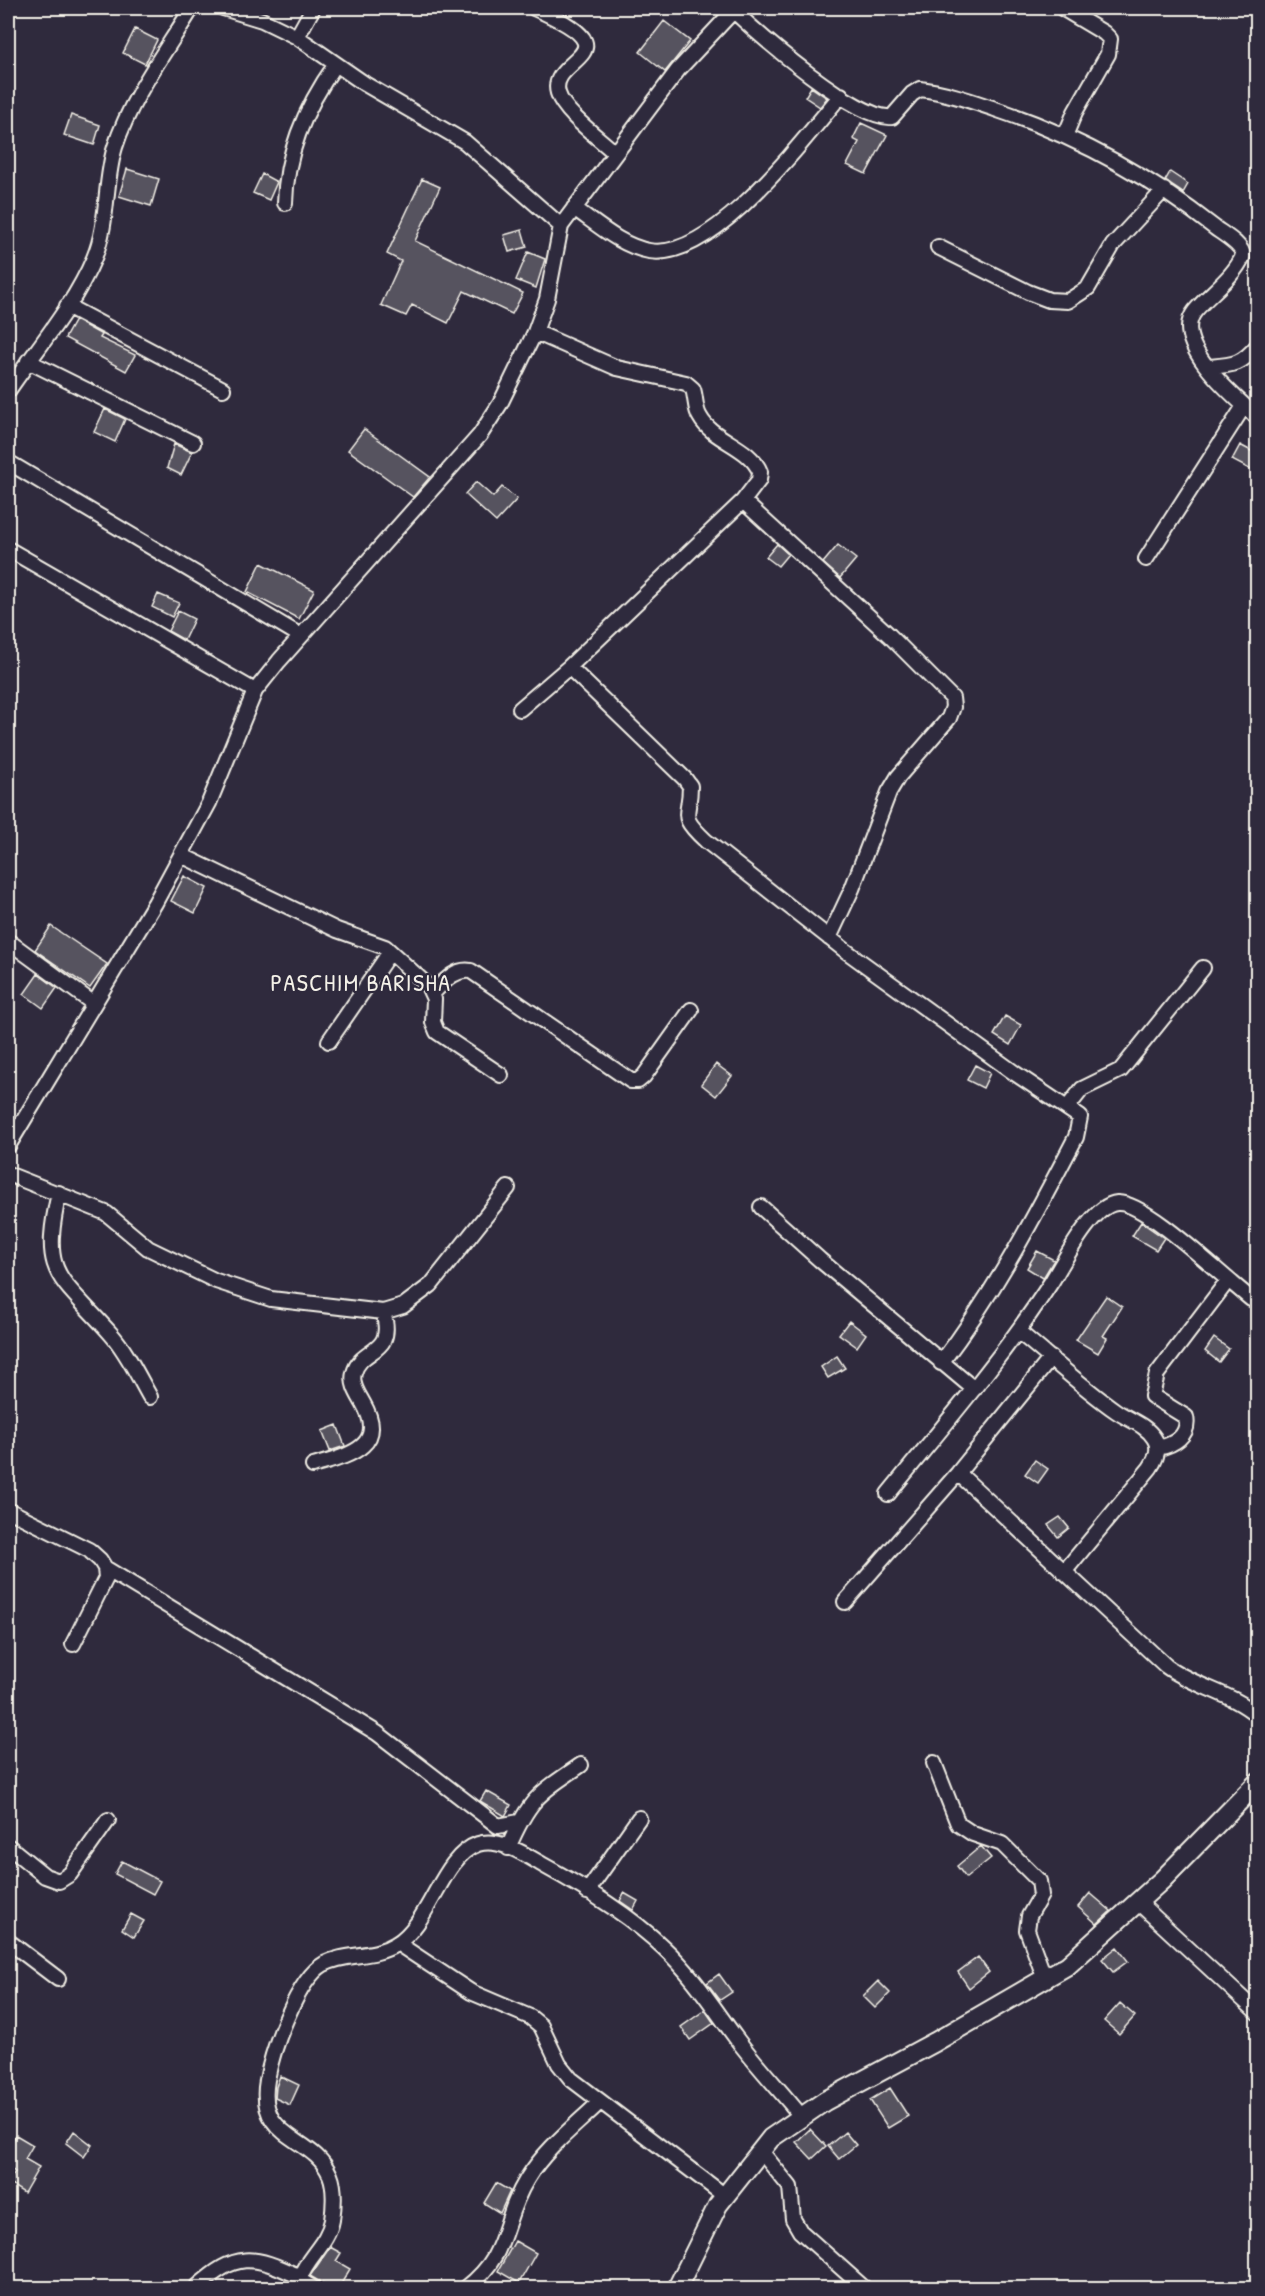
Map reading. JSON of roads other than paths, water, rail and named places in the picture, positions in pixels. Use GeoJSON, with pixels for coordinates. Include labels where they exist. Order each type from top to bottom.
{"type":"FeatureCollection","features":[{"type":"Feature","properties":{"kind":"street"},"geometry":{"type":"LineString","coordinates":[[8,391],[80,288],[100,242],[107,182],[116,146],[125,124],[192,8]]}},
{"type":"Feature","properties":{"kind":"street"},"geometry":{"type":"LineString","coordinates":[[223,8],[262,20],[297,36],[336,64],[465,142],[561,226]]}},
{"type":"Feature","properties":{"kind":"street"},"geometry":{"type":"LineString","coordinates":[[297,36],[313,8]]}},
{"type":"Feature","properties":{"kind":"street"},"geometry":{"type":"LineString","coordinates":[[534,8],[575,28],[583,35],[586,41],[584,48],[560,78],[557,86],[558,95],[582,122],[615,153]]}},
{"type":"Feature","properties":{"kind":"street"},"geometry":{"type":"LineString","coordinates":[[1062,8],[1104,33],[1110,39],[1111,46],[1103,65],[1075,112],[1065,136]]}},
{"type":"Feature","properties":{"kind":"street"},"geometry":{"type":"LineString","coordinates":[[8,1146],[141,928],[181,855],[213,793],[255,691],[480,435],[500,404],[535,332],[551,281],[561,226],[678,70],[735,9],[772,48],[841,95],[886,118],[892,117],[912,94],[920,89],[935,91],[1014,115],[1104,153],[1164,190],[1243,251],[1240,263],[1190,319],[1188,334],[1207,367],[1257,418]]}},
{"type":"Feature","properties":{"kind":"street"},"geometry":{"type":"LineString","coordinates":[[285,203],[287,165],[296,138],[318,90],[336,64]]}},
{"type":"Feature","properties":{"kind":"street"},"geometry":{"type":"LineString","coordinates":[[574,208],[617,238],[648,251],[675,251],[695,243],[724,221],[762,185],[841,95]]}},
{"type":"Feature","properties":{"kind":"street"},"geometry":{"type":"LineString","coordinates":[[938,247],[1028,292],[1049,300],[1068,301],[1089,288],[1113,245],[1164,190]]}},
{"type":"Feature","properties":{"kind":"street"},"geometry":{"type":"LineString","coordinates":[[67,306],[223,389]]}},
{"type":"Feature","properties":{"kind":"street"},"geometry":{"type":"LineString","coordinates":[[520,709],[569,667],[671,567],[743,501],[759,480],[758,466],[704,423],[698,411],[693,389],[678,380],[617,368],[535,332]]}},
{"type":"Feature","properties":{"kind":"street"},"geometry":{"type":"LineString","coordinates":[[1207,367],[1235,364],[1245,360],[1257,345]]}},
{"type":"Feature","properties":{"kind":"street"},"geometry":{"type":"LineString","coordinates":[[28,361],[193,443]]}},
{"type":"Feature","properties":{"kind":"street"},"geometry":{"type":"LineString","coordinates":[[1146,560],[1244,406]]}},
{"type":"Feature","properties":{"kind":"street"},"geometry":{"type":"LineString","coordinates":[[8,462],[301,636]]}},
{"type":"Feature","properties":{"kind":"street"},"geometry":{"type":"LineString","coordinates":[[743,501],[889,635],[952,698],[953,707],[949,718],[898,777],[889,792],[852,889],[829,938]]}},
{"type":"Feature","properties":{"kind":"street"},"geometry":{"type":"LineString","coordinates":[[8,549],[255,691]]}},
{"type":"Feature","properties":{"kind":"street"},"geometry":{"type":"LineString","coordinates":[[569,667],[685,779],[690,786],[685,817],[690,827],[829,938],[1080,1117],[1076,1137],[1005,1270],[976,1317],[941,1363]]}},
{"type":"Feature","properties":{"kind":"street"},"geometry":{"type":"LineString","coordinates":[[181,855],[337,930],[380,943],[396,960],[424,980],[432,994],[436,1008],[434,1027],[437,1032],[501,1075]]}},
{"type":"Feature","properties":{"kind":"street"},"geometry":{"type":"LineString","coordinates":[[8,941],[94,1004]]}},
{"type":"Feature","properties":{"kind":"street"},"geometry":{"type":"LineString","coordinates":[[329,1041],[390,952]]}},
{"type":"Feature","properties":{"kind":"street"},"geometry":{"type":"LineString","coordinates":[[1067,1108],[1082,1089],[1121,1070],[1203,968]]}},
{"type":"Feature","properties":{"kind":"street"},"geometry":{"type":"LineString","coordinates":[[432,994],[455,974],[463,970],[471,971],[631,1082],[638,1081],[644,1076],[691,1010]]}},
{"type":"Feature","properties":{"kind":"street"},"geometry":{"type":"LineString","coordinates":[[8,1174],[106,1213],[148,1248],[216,1281],[272,1299],[383,1312],[403,1306],[431,1284],[508,1188]]}},
{"type":"Feature","properties":{"kind":"street"},"geometry":{"type":"LineString","coordinates":[[59,1193],[50,1242],[59,1277],[112,1336],[150,1397]]}},
{"type":"Feature","properties":{"kind":"street"},"geometry":{"type":"LineString","coordinates":[[888,1494],[1018,1332],[1097,1213],[1106,1206],[1119,1203],[1134,1208],[1171,1231],[1251,1299],[1257,1301]]}},
{"type":"Feature","properties":{"kind":"street"},"geometry":{"type":"LineString","coordinates":[[761,1207],[974,1389]]}},
{"type":"Feature","properties":{"kind":"street"},"geometry":{"type":"LineString","coordinates":[[1158,1448],[1173,1444],[1184,1433],[1187,1422],[1186,1417],[1152,1396],[1157,1374],[1221,1288],[1232,1283]]}},
{"type":"Feature","properties":{"kind":"street"},"geometry":{"type":"LineString","coordinates":[[313,1466],[359,1451],[367,1441],[372,1429],[371,1420],[356,1391],[354,1376],[359,1364],[380,1346],[384,1338],[386,1324],[383,1312]]}},
{"type":"Feature","properties":{"kind":"street"},"geometry":{"type":"LineString","coordinates":[[1018,1332],[1119,1413],[1147,1430],[1155,1439],[1158,1448],[1150,1468],[1064,1572]]}},
{"type":"Feature","properties":{"kind":"street"},"geometry":{"type":"LineString","coordinates":[[845,1602],[958,1473],[1051,1358]]}},
{"type":"Feature","properties":{"kind":"street"},"geometry":{"type":"LineString","coordinates":[[958,1473],[1178,1675],[1233,1699],[1257,1716]]}},
{"type":"Feature","properties":{"kind":"street"},"geometry":{"type":"LineString","coordinates":[[8,1510],[88,1550],[105,1568],[377,1733],[498,1826],[519,1822]]}},
{"type":"Feature","properties":{"kind":"street"},"geometry":{"type":"LineString","coordinates":[[73,1644],[106,1578],[105,1568]]}},
{"type":"Feature","properties":{"kind":"street"},"geometry":{"type":"LineString","coordinates":[[934,1763],[958,1824],[973,1834],[1002,1844],[1039,1881],[1041,1895],[1029,1916],[1027,1930],[1045,1979]]}},
{"type":"Feature","properties":{"kind":"street"},"geometry":{"type":"LineString","coordinates":[[508,1848],[519,1822],[532,1801],[581,1765]]}},
{"type":"Feature","properties":{"kind":"street"},"geometry":{"type":"LineString","coordinates":[[677,2289],[705,2230],[725,2196],[760,2150],[801,2116],[1068,1965],[1139,1903],[1257,1782]]}},
{"type":"Feature","properties":{"kind":"street"},"geometry":{"type":"LineString","coordinates":[[587,1892],[639,1818]]}},
{"type":"Feature","properties":{"kind":"street"},"geometry":{"type":"LineString","coordinates":[[8,1846],[45,1876],[59,1881],[70,1874],[108,1820]]}},
{"type":"Feature","properties":{"kind":"street"},"geometry":{"type":"LineString","coordinates":[[300,2277],[332,2220],[333,2187],[330,2175],[321,2162],[273,2122],[266,2106],[266,2085],[271,2060],[307,1980],[323,1965],[343,1958],[380,1953],[397,1943],[417,1926],[447,1873],[467,1850],[479,1843],[495,1843],[554,1871],[642,1929],[665,1948],[702,1989],[736,2037],[801,2116]]}},
{"type":"Feature","properties":{"kind":"street"},"geometry":{"type":"LineString","coordinates":[[1139,1903],[1257,2013]]}},
{"type":"Feature","properties":{"kind":"street"},"geometry":{"type":"LineString","coordinates":[[8,1941],[58,1979]]}},
{"type":"Feature","properties":{"kind":"street"},"geometry":{"type":"LineString","coordinates":[[397,1943],[471,1992],[530,2017],[545,2032],[559,2064],[571,2079],[725,2196]]}},
{"type":"Feature","properties":{"kind":"street"},"geometry":{"type":"LineString","coordinates":[[465,2289],[495,2260],[511,2210],[528,2176],[544,2156],[600,2102]]}},
{"type":"Feature","properties":{"kind":"street"},"geometry":{"type":"LineString","coordinates":[[760,2150],[790,2187],[793,2219],[800,2231],[864,2289]]}},
{"type":"Feature","properties":{"kind":"street"},"geometry":{"type":"LineString","coordinates":[[196,2289],[221,2267],[246,2258],[275,2265],[300,2277],[301,2281],[313,2289]]}},
{"type":"Feature","properties":{"kind":"district","name":"PASCHIM BARISHA"},"geometry":{"type":"Point","coordinates":[361,982]}}]}
